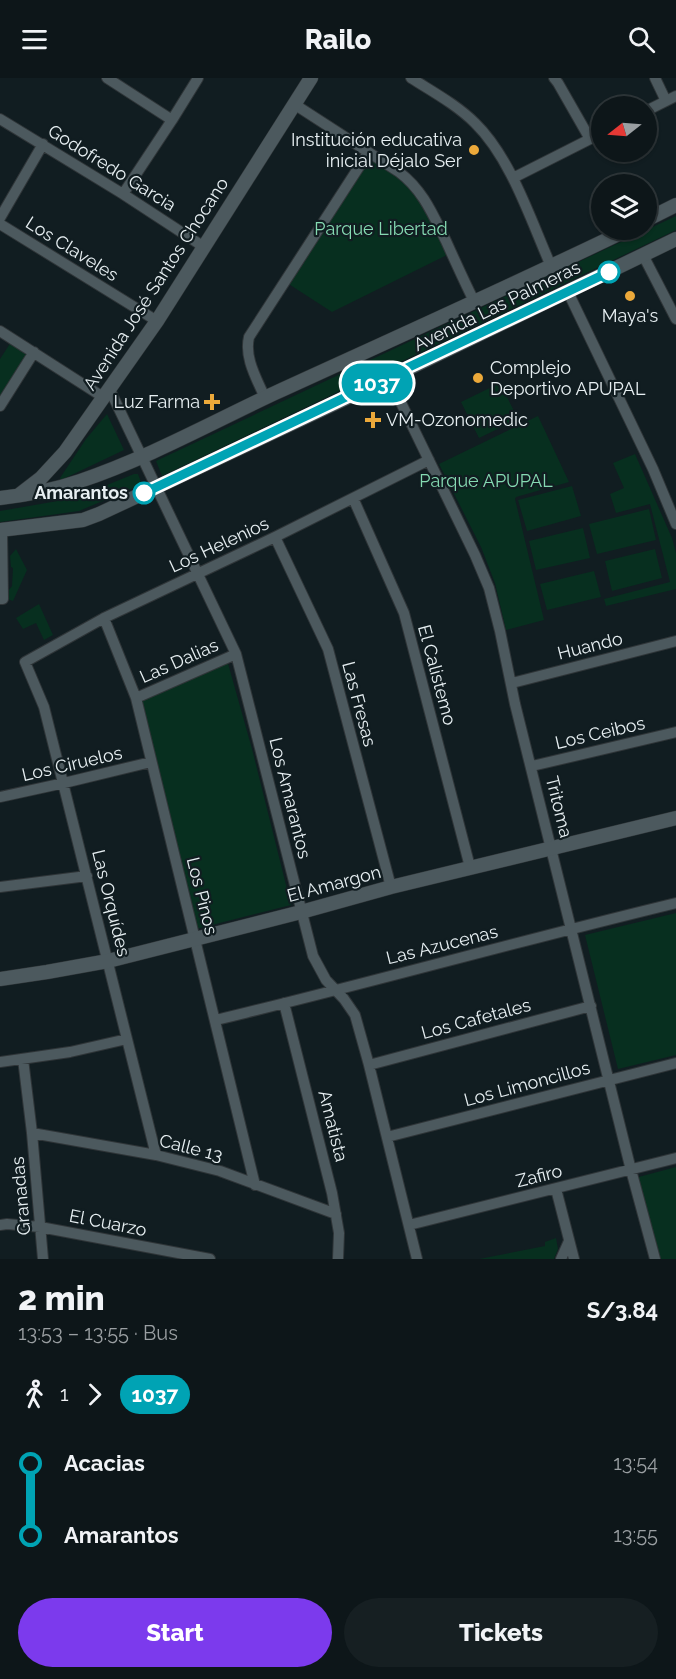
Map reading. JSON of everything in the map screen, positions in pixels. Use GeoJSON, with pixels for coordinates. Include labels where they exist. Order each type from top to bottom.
{"type":"FeatureCollection","features":[{"type":"Feature","properties":{"kind":"main road","name":"Avenida José Santos Chocano"},"geometry":{"type":"LineString","coordinates":[[17,496],[41,478],[65,452],[157,321],[311,78]]}},
{"type":"Feature","properties":{"kind":"main road"},"geometry":{"type":"LineString","coordinates":[[657,215],[676,206]]}},
{"type":"Feature","properties":{"kind":"main road","name":"Avenida Las Palmeras"},"geometry":{"type":"LineString","coordinates":[[1,530],[83,520],[389,378],[676,239]]}},
{"type":"Feature","properties":{"kind":"main road","name":"Avenida Las Palmeras"},"geometry":{"type":"LineString","coordinates":[[0,498],[57,488],[142,457],[606,240]]}},
{"type":"Feature","properties":{"kind":"main road","name":"El Amargon"},"geometry":{"type":"LineString","coordinates":[[0,979],[108,961],[470,867],[676,818]]}},
{"type":"Feature","properties":{"kind":"street"},"geometry":{"type":"LineString","coordinates":[[107,78],[172,120]]}},
{"type":"Feature","properties":{"kind":"street"},"geometry":{"type":"LineString","coordinates":[[123,194],[198,78]]}},
{"type":"Feature","properties":{"kind":"street"},"geometry":{"type":"LineString","coordinates":[[411,78],[453,104],[476,123],[491,142],[513,178],[551,266]]}},
{"type":"Feature","properties":{"kind":"street"},"geometry":{"type":"LineString","coordinates":[[513,178],[590,139],[554,78]]}},
{"type":"Feature","properties":{"kind":"street"},"geometry":{"type":"LineString","coordinates":[[654,78],[671,98],[657,105]]}},
{"type":"Feature","properties":{"kind":"street"},"geometry":{"type":"LineString","coordinates":[[294,104],[407,178],[423,196],[474,301]]}},
{"type":"Feature","properties":{"kind":"street","name":"Godofredo Garcia"},"geometry":{"type":"LineString","coordinates":[[0,119],[123,194],[204,247]]}},
{"type":"Feature","properties":{"kind":"street"},"geometry":{"type":"LineString","coordinates":[[0,218],[43,144]]}},
{"type":"Feature","properties":{"kind":"street"},"geometry":{"type":"LineString","coordinates":[[265,398],[250,361],[249,337],[368,153]]}},
{"type":"Feature","properties":{"kind":"street","name":"Los Claveles"},"geometry":{"type":"LineString","coordinates":[[0,224],[157,321]]}},
{"type":"Feature","properties":{"kind":"street"},"geometry":{"type":"LineString","coordinates":[[643,255],[676,319]]}},
{"type":"Feature","properties":{"kind":"street"},"geometry":{"type":"LineString","coordinates":[[568,292],[653,469],[676,524]]}},
{"type":"Feature","properties":{"kind":"street"},"geometry":{"type":"LineString","coordinates":[[0,331],[106,393]]}},
{"type":"Feature","properties":{"kind":"street"},"geometry":{"type":"LineString","coordinates":[[0,406],[34,352]]}},
{"type":"Feature","properties":{"kind":"street","name":"Tritoma"},"geometry":{"type":"LineString","coordinates":[[389,378],[489,588],[515,704],[655,1259]]}},
{"type":"Feature","properties":{"kind":"street","name":"Los Amarantos"},"geometry":{"type":"LineString","coordinates":[[106,393],[142,457],[236,654],[316,963],[355,1015],[417,1259]]}},
{"type":"Feature","properties":{"kind":"street","name":"Los Helenios"},"geometry":{"type":"LineString","coordinates":[[25,662],[104,618],[275,537],[429,460]]}},
{"type":"Feature","properties":{"kind":"street","name":"El Calistemo"},"geometry":{"type":"LineString","coordinates":[[353,498],[404,613],[470,867]]}},
{"type":"Feature","properties":{"kind":"street"},"geometry":{"type":"LineString","coordinates":[[0,599],[3,599],[1,530]]}},
{"type":"Feature","properties":{"kind":"street","name":"Las Fresas"},"geometry":{"type":"LineString","coordinates":[[275,537],[328,649],[391,887]]}},
{"type":"Feature","properties":{"kind":"street","name":"Los Pinos"},"geometry":{"type":"LineString","coordinates":[[104,618],[136,698],[255,1185]]}},
{"type":"Feature","properties":{"kind":"street","name":"Huando"},"geometry":{"type":"LineString","coordinates":[[512,683],[676,641]]}},
{"type":"Feature","properties":{"kind":"street","name":"Las Dalias"},"geometry":{"type":"LineString","coordinates":[[136,698],[236,654]]}},
{"type":"Feature","properties":{"kind":"street","name":"Las Orquídes"},"geometry":{"type":"LineString","coordinates":[[25,662],[44,707],[156,1155]]}},
{"type":"Feature","properties":{"kind":"street","name":"Los Ceibos"},"geometry":{"type":"LineString","coordinates":[[532,766],[676,732]]}},
{"type":"Feature","properties":{"kind":"street","name":"Los Ciruelos"},"geometry":{"type":"LineString","coordinates":[[0,797],[151,762]]}},
{"type":"Feature","properties":{"kind":"street"},"geometry":{"type":"LineString","coordinates":[[0,887],[87,876]]}},
{"type":"Feature","properties":{"kind":"street","name":"Las Azucenas"},"geometry":{"type":"LineString","coordinates":[[216,1020],[676,903]]}},
{"type":"Feature","properties":{"kind":"street","name":"Amatista"},"geometry":{"type":"LineString","coordinates":[[284,1004],[332,1193],[339,1233],[338,1259]]}},
{"type":"Feature","properties":{"kind":"street","name":"Los Cafetales"},"geometry":{"type":"LineString","coordinates":[[369,1065],[591,1006]]}},
{"type":"Feature","properties":{"kind":"street"},"geometry":{"type":"LineString","coordinates":[[0,1062],[70,1052],[127,1039]]}},
{"type":"Feature","properties":{"kind":"street","name":"Granadas"},"geometry":{"type":"LineString","coordinates":[[23,1059],[43,1259]]}},
{"type":"Feature","properties":{"kind":"street","name":"Los Limoncillos"},"geometry":{"type":"LineString","coordinates":[[387,1137],[676,1063]]}},
{"type":"Feature","properties":{"kind":"street","name":"Calle 13"},"geometry":{"type":"LineString","coordinates":[[32,1133],[156,1155],[220,1171],[336,1214]]}},
{"type":"Feature","properties":{"kind":"street","name":"Zafiro"},"geometry":{"type":"LineString","coordinates":[[409,1225],[676,1158]]}},
{"type":"Feature","properties":{"kind":"street"},"geometry":{"type":"LineString","coordinates":[[556,1189],[574,1259]]}},
{"type":"Feature","properties":{"kind":"street","name":"El Cuarzo"},"geometry":{"type":"LineString","coordinates":[[0,1226],[7,1224],[40,1227],[210,1259]]}},
{"type":"Feature","properties":{"kind":"street"},"geometry":{"type":"LineString","coordinates":[[561,1259],[569,1240]]}},
{"type":"Feature","properties":{"kind":"green space","name":"Parque Libertad"},"geometry":{"type":"Polygon","coordinates":[[[368,153],[407,178],[451,253],[332,312],[284,281],[368,153]]]}},
{"type":"Feature","properties":{"kind":"green space"},"geometry":{"type":"Polygon","coordinates":[[[676,216],[676,230],[657,239],[657,225],[676,216]]]}},
{"type":"Feature","properties":{"kind":"green space"},"geometry":{"type":"Polygon","coordinates":[[[625,240],[655,240],[162,476],[156,461],[625,240]]]}},
{"type":"Feature","properties":{"kind":"green space"},"geometry":{"type":"Polygon","coordinates":[[[13,339],[34,352],[0,406],[0,359],[13,339]]]}},
{"type":"Feature","properties":{"kind":"green space"},"geometry":{"type":"Polygon","coordinates":[[[500,383],[518,419],[479,438],[461,402],[500,383]]]}},
{"type":"Feature","properties":{"kind":"green space"},"geometry":{"type":"Polygon","coordinates":[[[107,414],[124,450],[61,480],[60,478],[86,439],[107,414]]]}},
{"type":"Feature","properties":{"kind":"green space","name":"Parque APUPAL"},"geometry":{"type":"Polygon","coordinates":[[[538,416],[569,482],[515,499],[544,620],[506,630],[495,583],[481,547],[439,464],[538,416]]]}},
{"type":"Feature","properties":{"kind":"green space"},"geometry":{"type":"Polygon","coordinates":[[[635,454],[672,538],[676,553],[676,589],[606,606],[604,599],[670,582],[650,504],[616,513],[610,494],[624,488],[613,463],[635,454]]]}},
{"type":"Feature","properties":{"kind":"green space"},"geometry":{"type":"Polygon","coordinates":[[[138,474],[141,482],[138,486],[79,511],[0,522],[0,511],[75,498],[138,474]]]}},
{"type":"Feature","properties":{"kind":"green space"},"geometry":{"type":"Polygon","coordinates":[[[572,486],[581,516],[527,531],[518,500],[572,486]]]}},
{"type":"Feature","properties":{"kind":"green space"},"geometry":{"type":"Polygon","coordinates":[[[649,509],[656,540],[597,554],[589,524],[649,509]]]}},
{"type":"Feature","properties":{"kind":"green space"},"geometry":{"type":"Polygon","coordinates":[[[583,528],[590,558],[536,570],[529,541],[583,528]]]}},
{"type":"Feature","properties":{"kind":"green space"},"geometry":{"type":"Polygon","coordinates":[[[16,549],[27,570],[13,601],[7,599],[8,591],[12,586],[13,568],[10,556],[16,549]]]}},
{"type":"Feature","properties":{"kind":"green space"},"geometry":{"type":"Polygon","coordinates":[[[655,549],[662,578],[612,591],[605,561],[655,549]]]}},
{"type":"Feature","properties":{"kind":"green space"},"geometry":{"type":"Polygon","coordinates":[[[594,571],[601,597],[547,610],[540,584],[594,571]]]}},
{"type":"Feature","properties":{"kind":"green space"},"geometry":{"type":"Polygon","coordinates":[[[39,604],[53,635],[44,640],[36,623],[23,629],[16,618],[39,604]]]}},
{"type":"Feature","properties":{"kind":"green space"},"geometry":{"type":"Polygon","coordinates":[[[227,660],[291,905],[196,929],[139,699],[227,660]]]}},
{"type":"Feature","properties":{"kind":"green space"},"geometry":{"type":"Polygon","coordinates":[[[676,913],[676,1055],[618,1069],[585,935],[676,913]]]}},
{"type":"Feature","properties":{"kind":"green space"},"geometry":{"type":"Polygon","coordinates":[[[676,1167],[676,1259],[658,1259],[635,1178],[676,1167]]]}},
{"type":"Feature","properties":{"kind":"green space"},"geometry":{"type":"Polygon","coordinates":[[[556,1238],[558,1249],[554,1259],[479,1259],[545,1246],[545,1242],[556,1238]]]}},
{"type":"Feature","properties":{"kind":"bus line","name":"1037"},"geometry":{"type":"LineString","coordinates":[[144,493],[609,272]]}},
{"type":"Feature","properties":{"kind":"place","name":"Institución educativa inicial Déjalo Ser"},"geometry":{"type":"Point","coordinates":[474,150]}},
{"type":"Feature","properties":{"kind":"place","name":"Maya's"},"geometry":{"type":"Point","coordinates":[630,296]}},
{"type":"Feature","properties":{"kind":"place","name":"Complejo Deportivo APUPAL"},"geometry":{"type":"Point","coordinates":[478,378]}},
{"type":"Feature","properties":{"kind":"place","name":"Luz Farma"},"geometry":{"type":"Point","coordinates":[212,402]}},
{"type":"Feature","properties":{"kind":"place","name":"VM-Ozonomedic"},"geometry":{"type":"Point","coordinates":[373,420]}},
{"type":"Feature","properties":{"kind":"place","name":"Amarantos"},"geometry":{"type":"Point","coordinates":[144,493]}}]}
